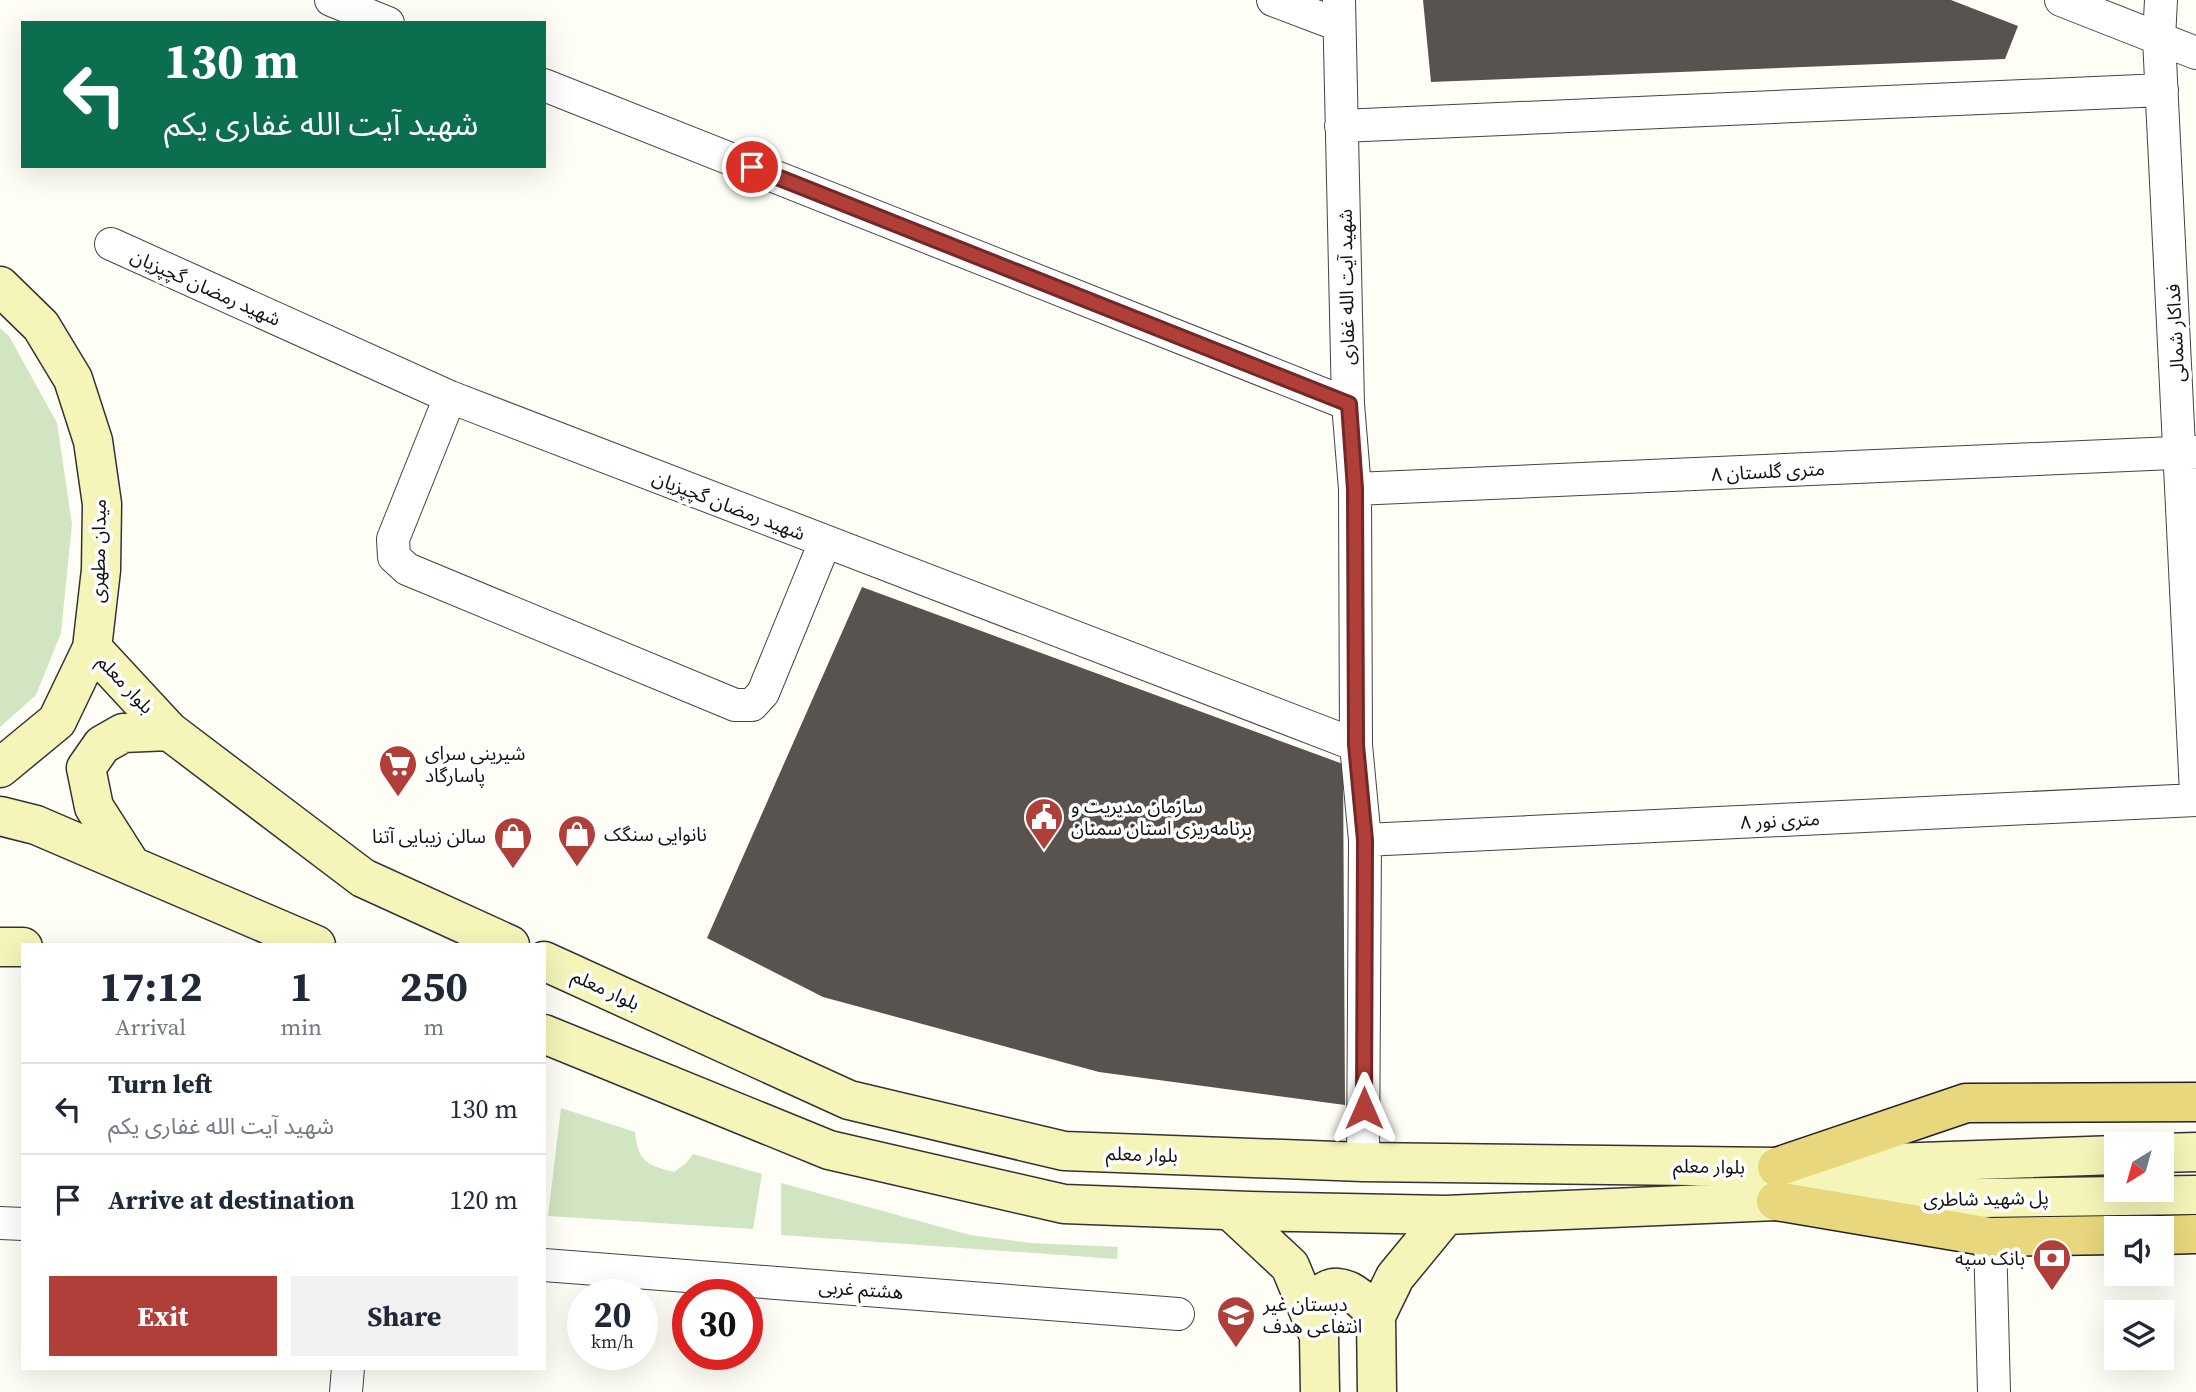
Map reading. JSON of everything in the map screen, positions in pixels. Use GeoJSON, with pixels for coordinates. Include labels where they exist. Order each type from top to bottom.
{"type":"FeatureCollection","features":[{"type":"Feature","properties":{"kind":"main road","name":"میدان مطهری"},"geometry":{"type":"LineString","coordinates":[[0,286],[41,326],[73,379],[93,441],[102,503],[101,570],[92,648],[57,721],[0,768]]}},
{"type":"Feature","properties":{"kind":"main road","name":"بلوار معلم"},"geometry":{"type":"LineString","coordinates":[[92,648],[169,731],[363,878],[506,943]]}},
{"type":"Feature","properties":{"kind":"main road"},"geometry":{"type":"LineString","coordinates":[[131,865],[94,807],[86,768],[102,745],[124,733],[169,731]]}},
{"type":"Feature","properties":{"kind":"main road"},"geometry":{"type":"LineString","coordinates":[[0,816],[36,825],[311,943]]}},
{"type":"Feature","properties":{"kind":"main road"},"geometry":{"type":"LineString","coordinates":[[0,947],[21,947]]}},
{"type":"Feature","properties":{"kind":"main road","name":"بلوار معلم"},"geometry":{"type":"LineString","coordinates":[[546,962],[849,1100],[1064,1151],[1363,1161],[1777,1184]]}},
{"type":"Feature","properties":{"kind":"main road","name":"بلوار معلم"},"geometry":{"type":"LineString","coordinates":[[546,1035],[829,1150],[1064,1204],[1231,1211],[1446,1215],[1777,1184]]}},
{"type":"Feature","properties":{"kind":"main road"},"geometry":{"type":"LineString","coordinates":[[1777,1184],[1966,1103],[2196,1102]]}},
{"type":"Feature","properties":{"kind":"main road"},"geometry":{"type":"LineString","coordinates":[[2174,1153],[2196,1152]]}},
{"type":"Feature","properties":{"kind":"main road","name":"پل شهید شاطری"},"geometry":{"type":"LineString","coordinates":[[1777,1184],[2104,1156]]}},
{"type":"Feature","properties":{"kind":"main road"},"geometry":{"type":"LineString","coordinates":[[1777,1184],[1990,1237],[2104,1236]]}},
{"type":"Feature","properties":{"kind":"main road","name":"پل شهید شاطری"},"geometry":{"type":"LineString","coordinates":[[1777,1184],[2196,1195]]}},
{"type":"Feature","properties":{"kind":"main road"},"geometry":{"type":"LineString","coordinates":[[1231,1211],[1290,1266],[1319,1336],[1320,1392]]}},
{"type":"Feature","properties":{"kind":"main road"},"geometry":{"type":"LineString","coordinates":[[1377,1392],[1376,1316],[1395,1277],[1446,1215]]}},
{"type":"Feature","properties":{"kind":"main road"},"geometry":{"type":"LineString","coordinates":[[2174,1235],[2196,1234]]}},
{"type":"Feature","properties":{"kind":"main road"},"geometry":{"type":"LineString","coordinates":[[1309,1312],[1324,1291],[1338,1287],[1364,1299],[1376,1316]]}},
{"type":"Feature","properties":{"kind":"street"},"geometry":{"type":"LineString","coordinates":[[331,0],[383,21]]}},
{"type":"Feature","properties":{"kind":"street"},"geometry":{"type":"LineString","coordinates":[[1273,0],[1339,13]]}},
{"type":"Feature","properties":{"kind":"street"},"geometry":{"type":"LineString","coordinates":[[2061,0],[2196,53]]}},
{"type":"Feature","properties":{"kind":"street","name":"فداکار شمالی"},"geometry":{"type":"LineString","coordinates":[[2161,0],[2162,90],[2189,452],[2196,793]]}},
{"type":"Feature","properties":{"kind":"street","name":"شهید آیت الله غفاری"},"geometry":{"type":"LineString","coordinates":[[1339,13],[1349,404],[1355,489],[1356,745],[1365,840],[1363,1161]]}},
{"type":"Feature","properties":{"kind":"street"},"geometry":{"type":"LineString","coordinates":[[546,86],[1349,404]]}},
{"type":"Feature","properties":{"kind":"street"},"geometry":{"type":"LineString","coordinates":[[1342,126],[2162,90]]}},
{"type":"Feature","properties":{"kind":"street","name":"شهید رمضان گچپزیان"},"geometry":{"type":"LineString","coordinates":[[111,244],[450,397],[1356,745]]}},
{"type":"Feature","properties":{"kind":"street"},"geometry":{"type":"LineString","coordinates":[[450,397],[393,539],[394,557],[407,569],[735,705],[752,705],[763,693],[825,542]]}},
{"type":"Feature","properties":{"kind":"street","name":"۸ متری گلستان"},"geometry":{"type":"LineString","coordinates":[[1355,489],[2189,452]]}},
{"type":"Feature","properties":{"kind":"street","name":"۸ متری نور"},"geometry":{"type":"LineString","coordinates":[[1365,840],[2196,800]]}},
{"type":"Feature","properties":{"kind":"street"},"geometry":{"type":"LineString","coordinates":[[0,1223],[21,1224]]}},
{"type":"Feature","properties":{"kind":"street"},"geometry":{"type":"LineString","coordinates":[[1990,1237],[1994,1392]]}},
{"type":"Feature","properties":{"kind":"street","name":"هشتم غربی"},"geometry":{"type":"LineString","coordinates":[[546,1265],[1178,1314]]}},
{"type":"Feature","properties":{"kind":"street"},"geometry":{"type":"LineString","coordinates":[[346,1392],[348,1370]]}},
{"type":"Feature","properties":{"kind":"green space"},"geometry":{"type":"Polygon","coordinates":[[[0,328],[9,336],[57,423],[72,524],[61,633],[36,695],[0,727],[0,328]]]}},
{"type":"Feature","properties":{"kind":"green space"},"geometry":{"type":"Polygon","coordinates":[[[561,1108],[635,1132],[642,1156],[657,1167],[674,1172],[693,1154],[762,1174],[753,1229],[548,1216],[561,1108]]]}},
{"type":"Feature","properties":{"kind":"green space"},"geometry":{"type":"Polygon","coordinates":[[[781,1183],[970,1235],[1031,1243],[1118,1247],[1117,1259],[781,1235],[781,1183]]]}},
{"type":"Feature","properties":{"kind":"building"},"geometry":{"type":"Polygon","coordinates":[[[1423,0],[1951,0],[2018,26],[2005,59],[1431,82],[1423,0]]]}},
{"type":"Feature","properties":{"kind":"building","name":"سازمان مدیریت و برنامه‌ریزی استان سمنان"},"geometry":{"type":"Polygon","coordinates":[[[862,587],[1343,764],[1345,1105],[1099,1072],[823,997],[707,938],[862,587]]]}},
{"type":"Feature","properties":{"kind":"place","name":"شیرینی سرای پاسارگاد"},"geometry":{"type":"Point","coordinates":[398,798]}},
{"type":"Feature","properties":{"kind":"place","name":"سازمان مدیریت و برنامه‌ریزی استان سمنان"},"geometry":{"type":"Point","coordinates":[1044,851]}},
{"type":"Feature","properties":{"kind":"place","name":"نانوایی سنگک"},"geometry":{"type":"Point","coordinates":[577,868]}},
{"type":"Feature","properties":{"kind":"place","name":"سالن زیبایی آتنا"},"geometry":{"type":"Point","coordinates":[513,870]}},
{"type":"Feature","properties":{"kind":"place","name":"بانک سپه"},"geometry":{"type":"Point","coordinates":[2052,1292]}},
{"type":"Feature","properties":{"kind":"place","name":"دبستان غیر انتفاعی هدف"},"geometry":{"type":"Point","coordinates":[1236,1349]}},
{"type":"Feature","properties":{"kind":"route"},"geometry":{"type":"LineString","coordinates":[[752,167],[1349,404],[1355,489],[1356,745],[1365,840],[1364,1108]]}}]}
